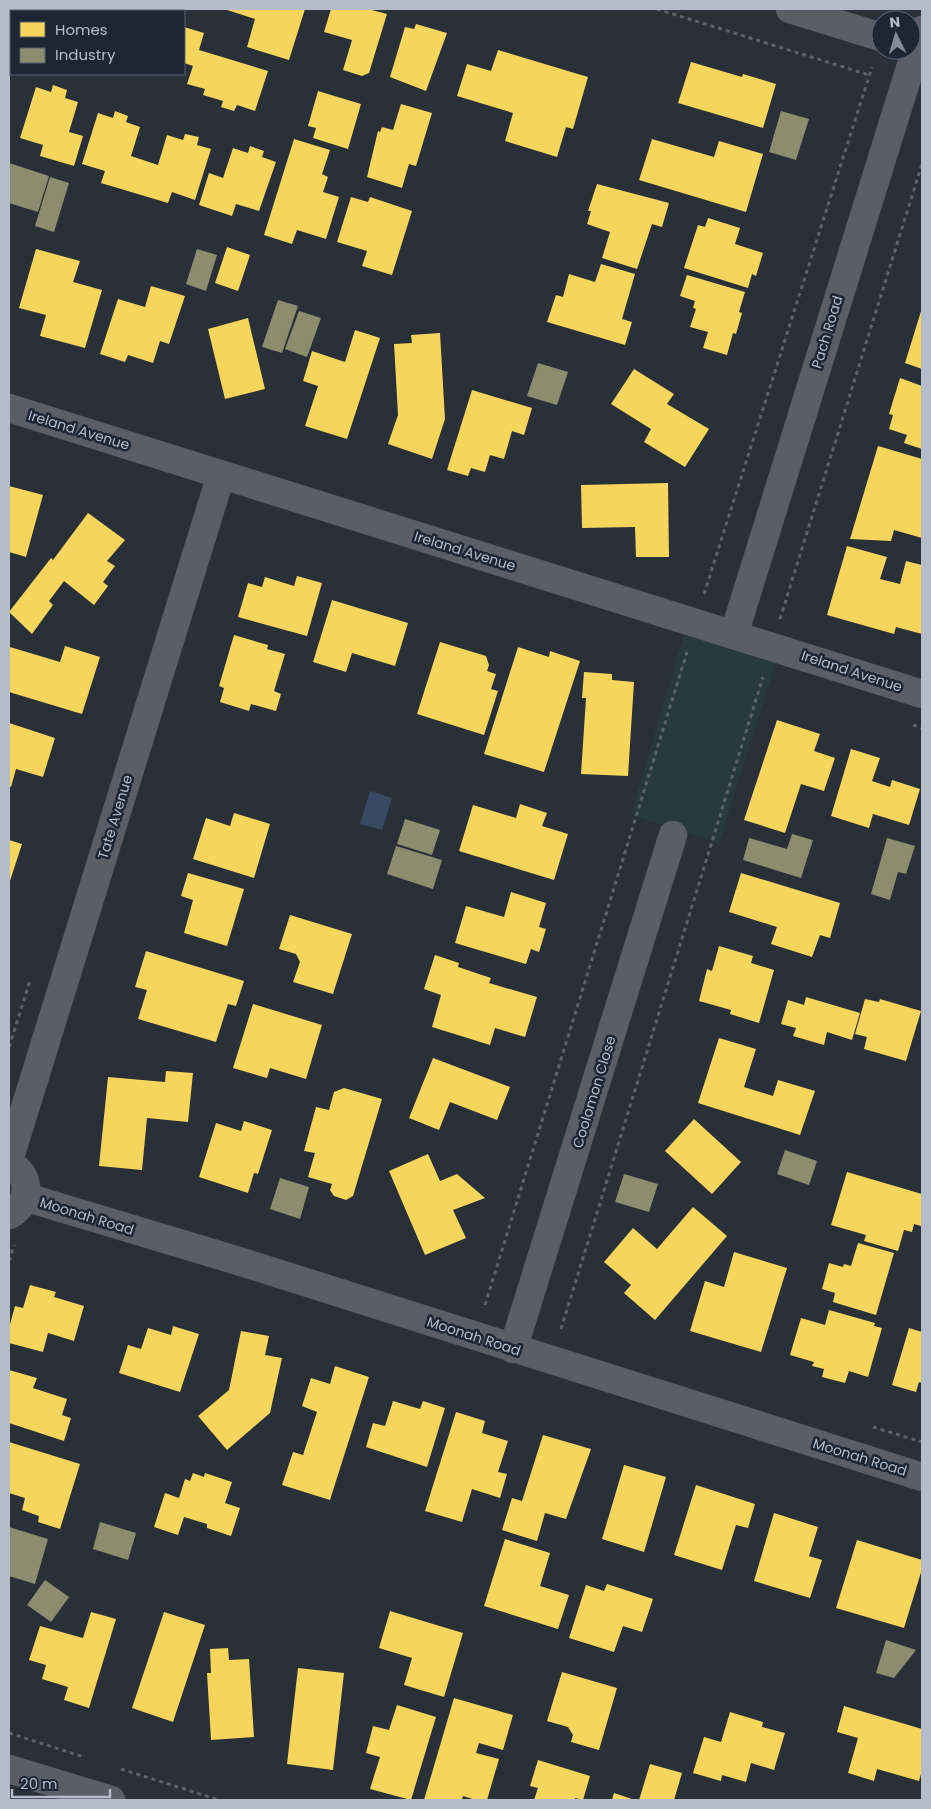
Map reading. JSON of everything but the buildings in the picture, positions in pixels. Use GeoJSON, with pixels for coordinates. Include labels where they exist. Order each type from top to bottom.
{"type":"FeatureCollection","features":[{"type":"Feature","properties":{"kind":"street"},"geometry":{"type":"LineString","coordinates":[[790,9],[871,35]]}},
{"type":"Feature","properties":{"kind":"street","name":"Pach Road"},"geometry":{"type":"LineString","coordinates":[[734,634],[911,60]]}},
{"type":"Feature","properties":{"kind":"street","name":"Ireland Avenue"},"geometry":{"type":"LineString","coordinates":[[9,408],[922,694]]}},
{"type":"Feature","properties":{"kind":"street","name":"Tate Avenue"},"geometry":{"type":"LineString","coordinates":[[9,1160],[221,475]]}},
{"type":"Feature","properties":{"kind":"street","name":"Coolomon Close"},"geometry":{"type":"LineString","coordinates":[[513,1349],[673,836]]}},
{"type":"Feature","properties":{"kind":"street"},"geometry":{"type":"LineString","coordinates":[[9,1164],[20,1171],[25,1179],[17,1206]]}},
{"type":"Feature","properties":{"kind":"street","name":"Moonah Road"},"geometry":{"type":"LineString","coordinates":[[17,1206],[513,1349],[922,1477]]}},
{"type":"Feature","properties":{"kind":"street"},"geometry":{"type":"LineString","coordinates":[[9,1769],[111,1800]]}},
{"type":"Feature","properties":{"kind":"path"},"geometry":{"type":"LineString","coordinates":[[657,9],[869,75]]}},
{"type":"Feature","properties":{"kind":"path"},"geometry":{"type":"LineString","coordinates":[[703,599],[872,66]]}},
{"type":"Feature","properties":{"kind":"path"},"geometry":{"type":"LineString","coordinates":[[778,628],[922,164]]}},
{"type":"Feature","properties":{"kind":"path"},"geometry":{"type":"LineString","coordinates":[[485,1306],[688,647]]}},
{"type":"Feature","properties":{"kind":"path"},"geometry":{"type":"LineString","coordinates":[[561,1329],[765,670]]}},
{"type":"Feature","properties":{"kind":"path"},"geometry":{"type":"LineString","coordinates":[[9,1261],[15,1242]]}},
{"type":"Feature","properties":{"kind":"green space"},"geometry":{"type":"Polygon","coordinates":[[[688,620],[780,649],[719,843],[631,815],[688,620]]]}},
{"type":"Feature","properties":{"kind":"water"},"geometry":{"type":"Polygon","coordinates":[[[370,791],[392,798],[382,830],[360,824],[370,791]]]}}]}
